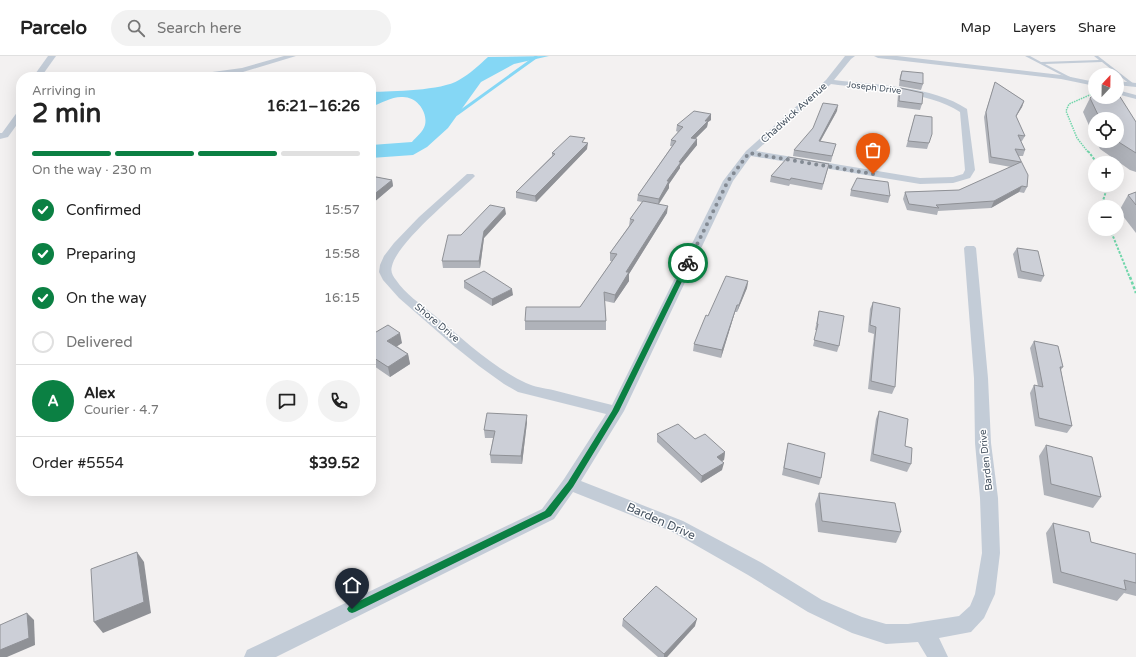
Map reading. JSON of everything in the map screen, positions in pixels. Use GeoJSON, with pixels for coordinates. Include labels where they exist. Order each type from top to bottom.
{"type":"FeatureCollection","features":[{"type":"Feature","properties":{"kind":"street"},"geometry":{"type":"LineString","coordinates":[[41,72],[52,56]]}},
{"type":"Feature","properties":{"kind":"street"},"geometry":{"type":"LineString","coordinates":[[228,72],[243,70],[292,56]]}},
{"type":"Feature","properties":{"kind":"street","name":"Chadwick Avenue"},"geometry":{"type":"LineString","coordinates":[[254,657],[548,514],[570,484],[616,411],[728,181],[749,153],[829,82],[848,57],[851,56]]}},
{"type":"Feature","properties":{"kind":"street"},"geometry":{"type":"LineString","coordinates":[[878,56],[902,57],[1088,83]]}},
{"type":"Feature","properties":{"kind":"street","name":"Joseph Drive"},"geometry":{"type":"LineString","coordinates":[[749,153],[920,181],[953,180],[967,176],[970,170],[964,111],[950,101],[921,94],[829,82]]}},
{"type":"Feature","properties":{"kind":"street"},"geometry":{"type":"LineString","coordinates":[[1124,83],[1134,84]]}},
{"type":"Feature","properties":{"kind":"street"},"geometry":{"type":"LineString","coordinates":[[1124,94],[1136,97]]}},
{"type":"Feature","properties":{"kind":"street"},"geometry":{"type":"LineString","coordinates":[[950,101],[961,99]]}},
{"type":"Feature","properties":{"kind":"street"},"geometry":{"type":"LineString","coordinates":[[0,136],[5,135],[16,120]]}},
{"type":"Feature","properties":{"kind":"street","name":"Shore Drive"},"geometry":{"type":"LineString","coordinates":[[470,176],[428,215],[392,253],[386,266],[386,274],[400,293],[448,333],[510,381],[523,388],[616,411]]}},
{"type":"Feature","properties":{"kind":"street","name":"Barden Drive"},"geometry":{"type":"LineString","coordinates":[[570,484],[677,526],[755,569],[815,606],[859,626],[886,634],[908,634],[964,625],[973,617],[985,594],[991,553],[990,498],[983,443],[981,378],[970,248]]}},
{"type":"Feature","properties":{"kind":"street"},"geometry":{"type":"LineString","coordinates":[[924,632],[938,657]]}},
{"type":"Feature","properties":{"kind":"lane"},"geometry":{"type":"LineString","coordinates":[[1027,56],[1071,79]]}},
{"type":"Feature","properties":{"kind":"lane"},"geometry":{"type":"LineString","coordinates":[[1096,56],[1134,84]]}},
{"type":"Feature","properties":{"kind":"lane"},"geometry":{"type":"LineString","coordinates":[[1040,63],[1103,61]]}},
{"type":"Feature","properties":{"kind":"path"},"geometry":{"type":"LineString","coordinates":[[1088,95],[1069,104],[1066,110],[1077,138],[1091,156]]}},
{"type":"Feature","properties":{"kind":"path"},"geometry":{"type":"LineString","coordinates":[[1113,236],[1136,293]]}},
{"type":"Feature","properties":{"kind":"water"},"geometry":{"type":"Polygon","coordinates":[[[549,56],[514,64],[481,82],[448,128],[427,147],[413,155],[376,158],[376,145],[412,142],[423,130],[425,125],[425,115],[417,102],[408,98],[399,97],[376,105],[376,92],[416,90],[451,84],[467,75],[488,57],[549,56]]]}},
{"type":"Feature","properties":{"kind":"building"},"geometry":{"type":"Polygon","coordinates":[[[902,71],[923,73],[923,84],[900,80],[902,71]]]}},
{"type":"Feature","properties":{"kind":"building"},"geometry":{"type":"Polygon","coordinates":[[[995,82],[1024,101],[1016,116],[1025,136],[1018,135],[1025,150],[1015,149],[1028,175],[1027,187],[1022,186],[994,201],[936,205],[939,208],[909,204],[905,192],[959,190],[1021,162],[991,157],[986,112],[995,82]]]}},
{"type":"Feature","properties":{"kind":"building"},"geometry":{"type":"Polygon","coordinates":[[[900,88],[923,93],[922,104],[899,101],[900,88]]]}},
{"type":"Feature","properties":{"kind":"building"},"geometry":{"type":"Polygon","coordinates":[[[823,103],[838,105],[819,141],[836,144],[832,156],[794,150],[813,128],[823,103]]]}},
{"type":"Feature","properties":{"kind":"building"},"geometry":{"type":"Polygon","coordinates":[[[1124,103],[1136,122],[1136,153],[1124,145],[1124,112],[1097,112],[1093,104],[1124,103]]]}},
{"type":"Feature","properties":{"kind":"building"},"geometry":{"type":"Polygon","coordinates":[[[694,111],[711,114],[705,121],[708,121],[691,138],[697,139],[679,162],[681,162],[667,181],[669,181],[659,199],[638,195],[676,141],[671,140],[683,127],[677,125],[694,111]]]}},
{"type":"Feature","properties":{"kind":"building"},"geometry":{"type":"Polygon","coordinates":[[[915,115],[932,117],[932,134],[929,143],[908,141],[915,115]]]}},
{"type":"Feature","properties":{"kind":"building"},"geometry":{"type":"Polygon","coordinates":[[[570,136],[585,138],[582,142],[588,143],[535,196],[516,192],[555,154],[552,153],[570,136]]]}},
{"type":"Feature","properties":{"kind":"building"},"geometry":{"type":"Polygon","coordinates":[[[788,157],[829,164],[823,184],[771,176],[788,157]]]}},
{"type":"Feature","properties":{"kind":"building"},"geometry":{"type":"Polygon","coordinates":[[[376,177],[392,180],[376,193],[376,177]]]}},
{"type":"Feature","properties":{"kind":"building"},"geometry":{"type":"Polygon","coordinates":[[[857,178],[888,182],[890,196],[851,190],[857,178]]]}},
{"type":"Feature","properties":{"kind":"building"},"geometry":{"type":"Polygon","coordinates":[[[1136,192],[1136,205],[1128,195],[1136,192]]]}},
{"type":"Feature","properties":{"kind":"building"},"geometry":{"type":"Polygon","coordinates":[[[643,201],[668,206],[626,272],[629,272],[615,295],[604,292],[606,321],[525,321],[526,307],[580,307],[617,254],[610,253],[634,220],[630,219],[643,201]]]}},
{"type":"Feature","properties":{"kind":"building"},"geometry":{"type":"Polygon","coordinates":[[[490,205],[505,208],[484,231],[479,261],[442,261],[448,235],[461,235],[490,205]]]}},
{"type":"Feature","properties":{"kind":"building"},"geometry":{"type":"Polygon","coordinates":[[[1017,248],[1038,251],[1044,276],[1021,271],[1017,248]]]}},
{"type":"Feature","properties":{"kind":"building"},"geometry":{"type":"Polygon","coordinates":[[[484,271],[512,289],[492,299],[464,281],[484,271]]]}},
{"type":"Feature","properties":{"kind":"building"},"geometry":{"type":"Polygon","coordinates":[[[726,276],[748,281],[739,305],[737,305],[722,350],[694,344],[706,315],[708,316],[726,276]]]}},
{"type":"Feature","properties":{"kind":"building"},"geometry":{"type":"Polygon","coordinates":[[[873,302],[900,308],[895,387],[871,381],[876,327],[870,325],[873,302]]]}},
{"type":"Feature","properties":{"kind":"building"},"geometry":{"type":"Polygon","coordinates":[[[819,311],[844,316],[839,346],[814,340],[818,324],[819,311]]]}},
{"type":"Feature","properties":{"kind":"building"},"geometry":{"type":"Polygon","coordinates":[[[388,325],[400,333],[387,341],[408,354],[388,367],[376,359],[376,332],[388,325]]]}},
{"type":"Feature","properties":{"kind":"building"},"geometry":{"type":"Polygon","coordinates":[[[1034,341],[1058,346],[1063,367],[1060,367],[1072,426],[1039,418],[1034,385],[1043,387],[1034,341]]]}},
{"type":"Feature","properties":{"kind":"building"},"geometry":{"type":"Polygon","coordinates":[[[879,411],[908,419],[905,446],[912,448],[911,464],[873,454],[879,411]]]}},
{"type":"Feature","properties":{"kind":"building"},"geometry":{"type":"Polygon","coordinates":[[[487,413],[527,415],[521,456],[490,455],[495,431],[484,430],[487,413]]]}},
{"type":"Feature","properties":{"kind":"building"},"geometry":{"type":"Polygon","coordinates":[[[678,424],[695,439],[705,434],[725,452],[717,457],[724,463],[702,476],[657,434],[678,424]]]}},
{"type":"Feature","properties":{"kind":"building"},"geometry":{"type":"Polygon","coordinates":[[[788,443],[825,453],[821,478],[784,468],[788,443]]]}},
{"type":"Feature","properties":{"kind":"building"},"geometry":{"type":"Polygon","coordinates":[[[1046,445],[1092,457],[1101,497],[1051,484],[1046,445]]]}},
{"type":"Feature","properties":{"kind":"building"},"geometry":{"type":"Polygon","coordinates":[[[819,493],[895,503],[901,532],[822,521],[819,493]]]}},
{"type":"Feature","properties":{"kind":"building"},"geometry":{"type":"Polygon","coordinates":[[[1053,523],[1089,532],[1091,542],[1136,554],[1136,583],[1124,580],[1126,590],[1061,572],[1053,523]]]}},
{"type":"Feature","properties":{"kind":"building"},"geometry":{"type":"Polygon","coordinates":[[[137,552],[144,602],[94,622],[91,569],[137,552]]]}},
{"type":"Feature","properties":{"kind":"building"},"geometry":{"type":"Polygon","coordinates":[[[656,586],[697,619],[664,654],[623,619],[656,586]]]}},
{"type":"Feature","properties":{"kind":"building"},"geometry":{"type":"Polygon","coordinates":[[[27,613],[29,638],[0,650],[0,625],[27,613]]]}},
{"type":"Feature","properties":{"kind":"waterway"},"geometry":{"type":"LineString","coordinates":[[457,114],[536,57]]}},
{"type":"Feature","properties":{"kind":"way so far"},"geometry":{"type":"LineString","coordinates":[[688,263],[728,181],[749,153],[873,174]]}},
{"type":"Feature","properties":{"kind":"route"},"geometry":{"type":"LineString","coordinates":[[352,609],[548,514],[570,484],[616,411],[688,263]]}}]}
